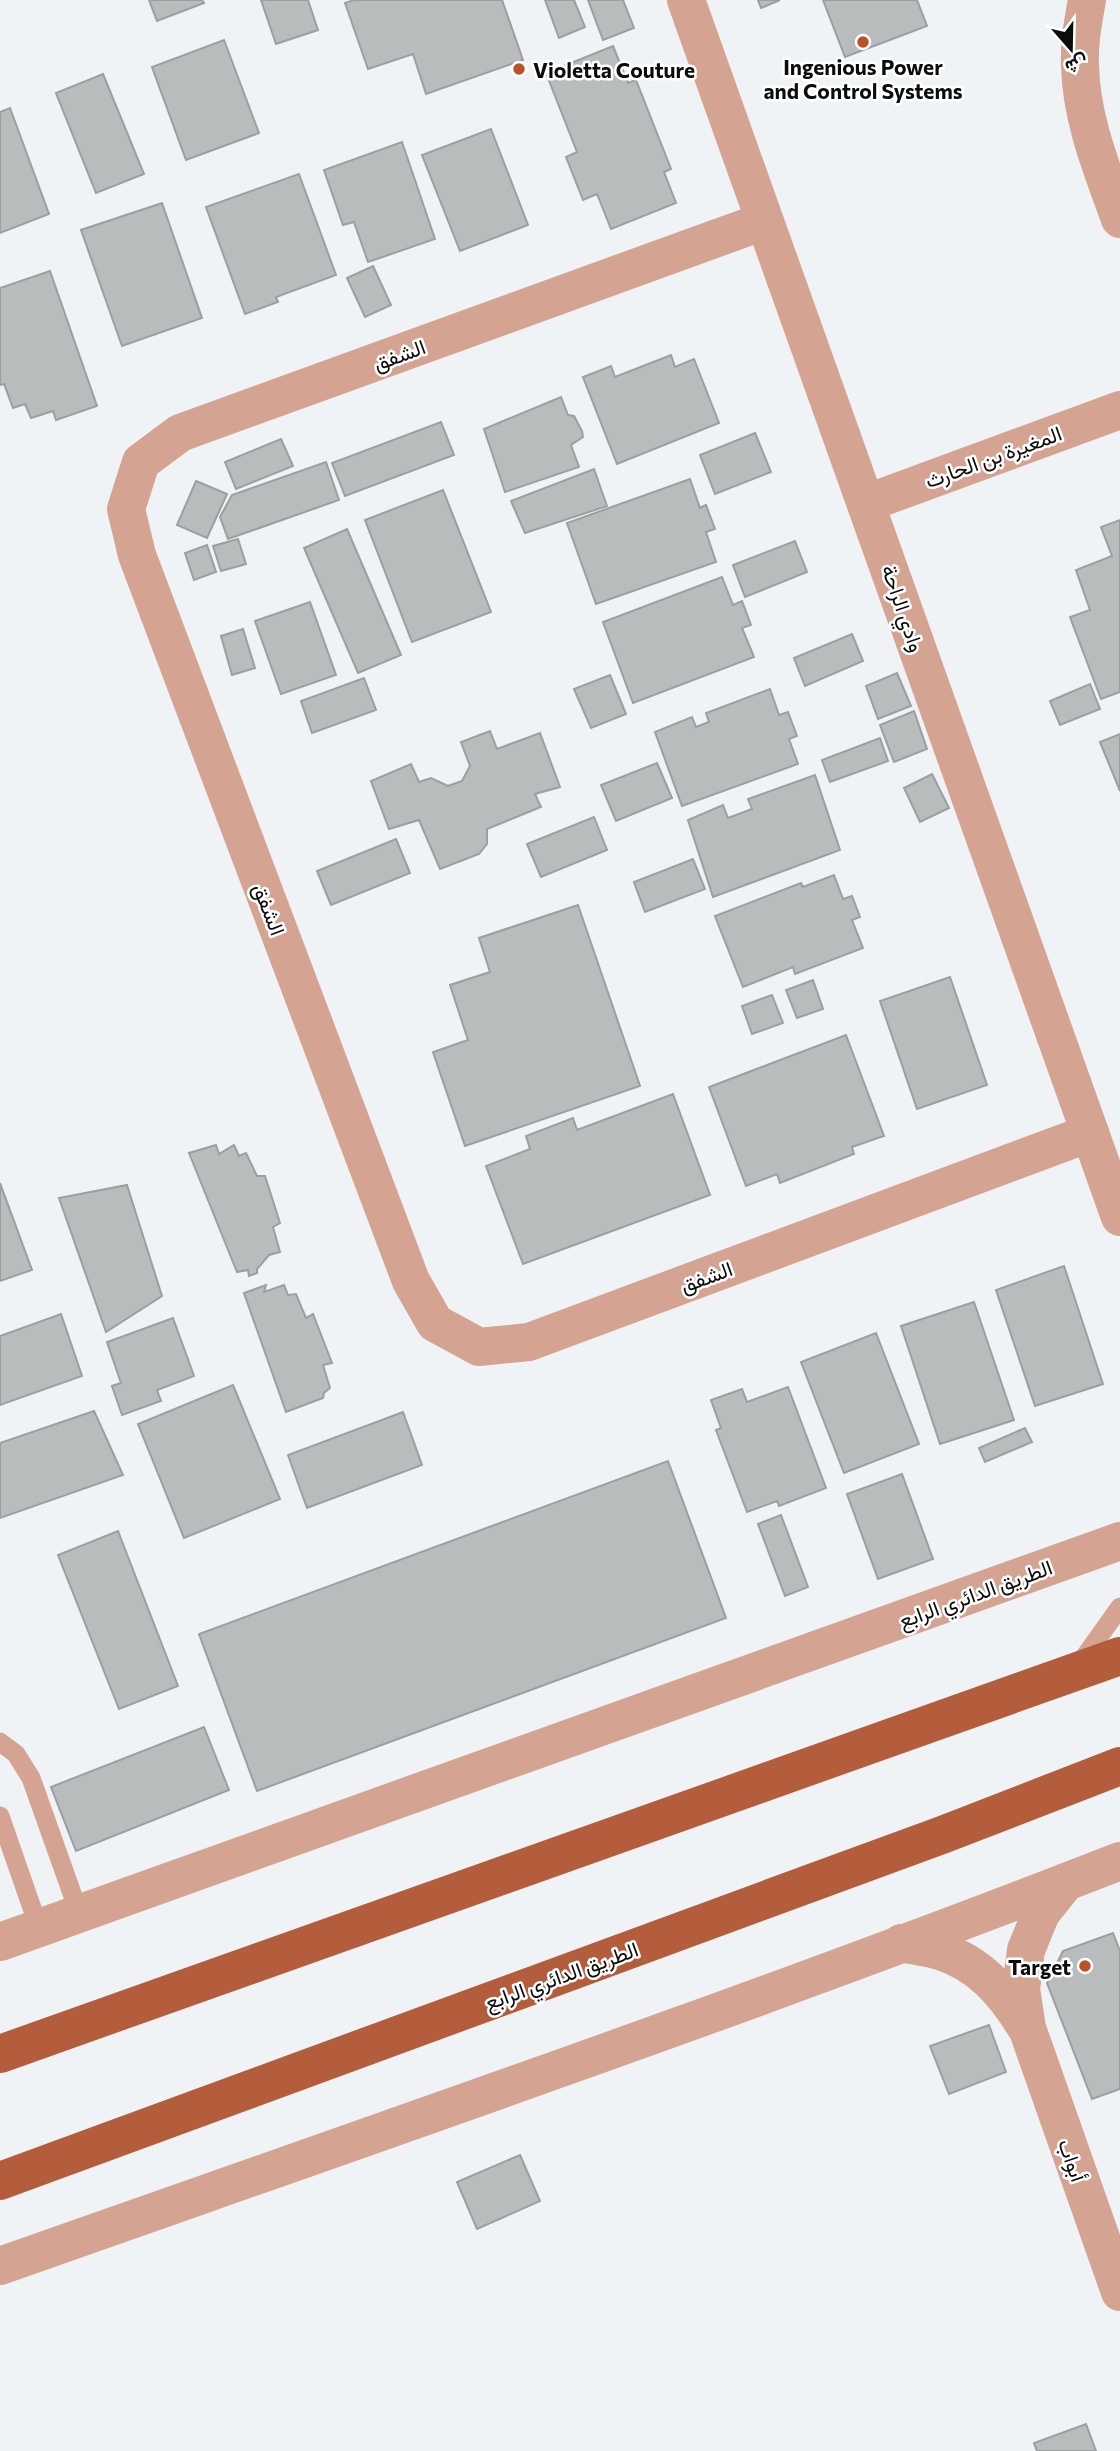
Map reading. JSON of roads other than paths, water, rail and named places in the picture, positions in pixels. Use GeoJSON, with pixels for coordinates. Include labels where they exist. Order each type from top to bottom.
{"type":"FeatureCollection","features":[{"type":"Feature","properties":{"kind":"main road"},"geometry":{"type":"LineString","coordinates":[[0,2054],[1120,1656]]}},
{"type":"Feature","properties":{"kind":"main road","name":"الطريق الدائري الرابع"},"geometry":{"type":"LineString","coordinates":[[0,2181],[942,1835],[1120,1766]]}},
{"type":"Feature","properties":{"kind":"main road"},"geometry":{"type":"LineString","coordinates":[[942,1835],[1120,1791]]}},
{"type":"Feature","properties":{"kind":"street","name":"وادي الراحة"},"geometry":{"type":"LineString","coordinates":[[686,0],[1120,1217]]}},
{"type":"Feature","properties":{"kind":"street"},"geometry":{"type":"LineString","coordinates":[[1087,0],[1081,32],[1083,99],[1089,132],[1120,219]]}},
{"type":"Feature","properties":{"kind":"street","name":"الشفق"},"geometry":{"type":"LineString","coordinates":[[764,221],[180,433],[141,463],[126,509],[137,555],[411,1281],[435,1324],[479,1346],[529,1342],[1090,1133]]}},
{"type":"Feature","properties":{"kind":"street","name":"المغيرة بن الحارث"},"geometry":{"type":"LineString","coordinates":[[867,503],[1120,410]]}},
{"type":"Feature","properties":{"kind":"street","name":"الطريق الدائري الرابع"},"geometry":{"type":"LineString","coordinates":[[0,1942],[1120,1541]]}},
{"type":"Feature","properties":{"kind":"street"},"geometry":{"type":"LineString","coordinates":[[0,2266],[468,2101],[901,1944],[1120,1861]]}},
{"type":"Feature","properties":{"kind":"street","name":"أبواب"},"geometry":{"type":"LineString","coordinates":[[1066,1882],[1041,1913],[1027,1950],[1021,1989],[1027,2028],[1120,2292]]}},
{"type":"Feature","properties":{"kind":"street","name":"أبواب"},"geometry":{"type":"LineString","coordinates":[[901,1944],[940,1951],[975,1968],[1005,1995],[1027,2028]]}},
{"type":"Feature","properties":{"kind":"lane"},"geometry":{"type":"LineString","coordinates":[[1073,1673],[1120,1607]]}},
{"type":"Feature","properties":{"kind":"lane"},"geometry":{"type":"LineString","coordinates":[[0,1742],[16,1754],[31,1778],[79,1913]]}},
{"type":"Feature","properties":{"kind":"lane"},"geometry":{"type":"LineString","coordinates":[[0,1816],[39,1928]]}},
{"type":"Feature","properties":{"kind":"place","name":"Ingenious Power and Control Systems"},"geometry":{"type":"Point","coordinates":[863,42]}},
{"type":"Feature","properties":{"kind":"place","name":"Violetta Couture"},"geometry":{"type":"Point","coordinates":[519,69]}},
{"type":"Feature","properties":{"kind":"place","name":"Target"},"geometry":{"type":"Point","coordinates":[1085,1966]}}]}
